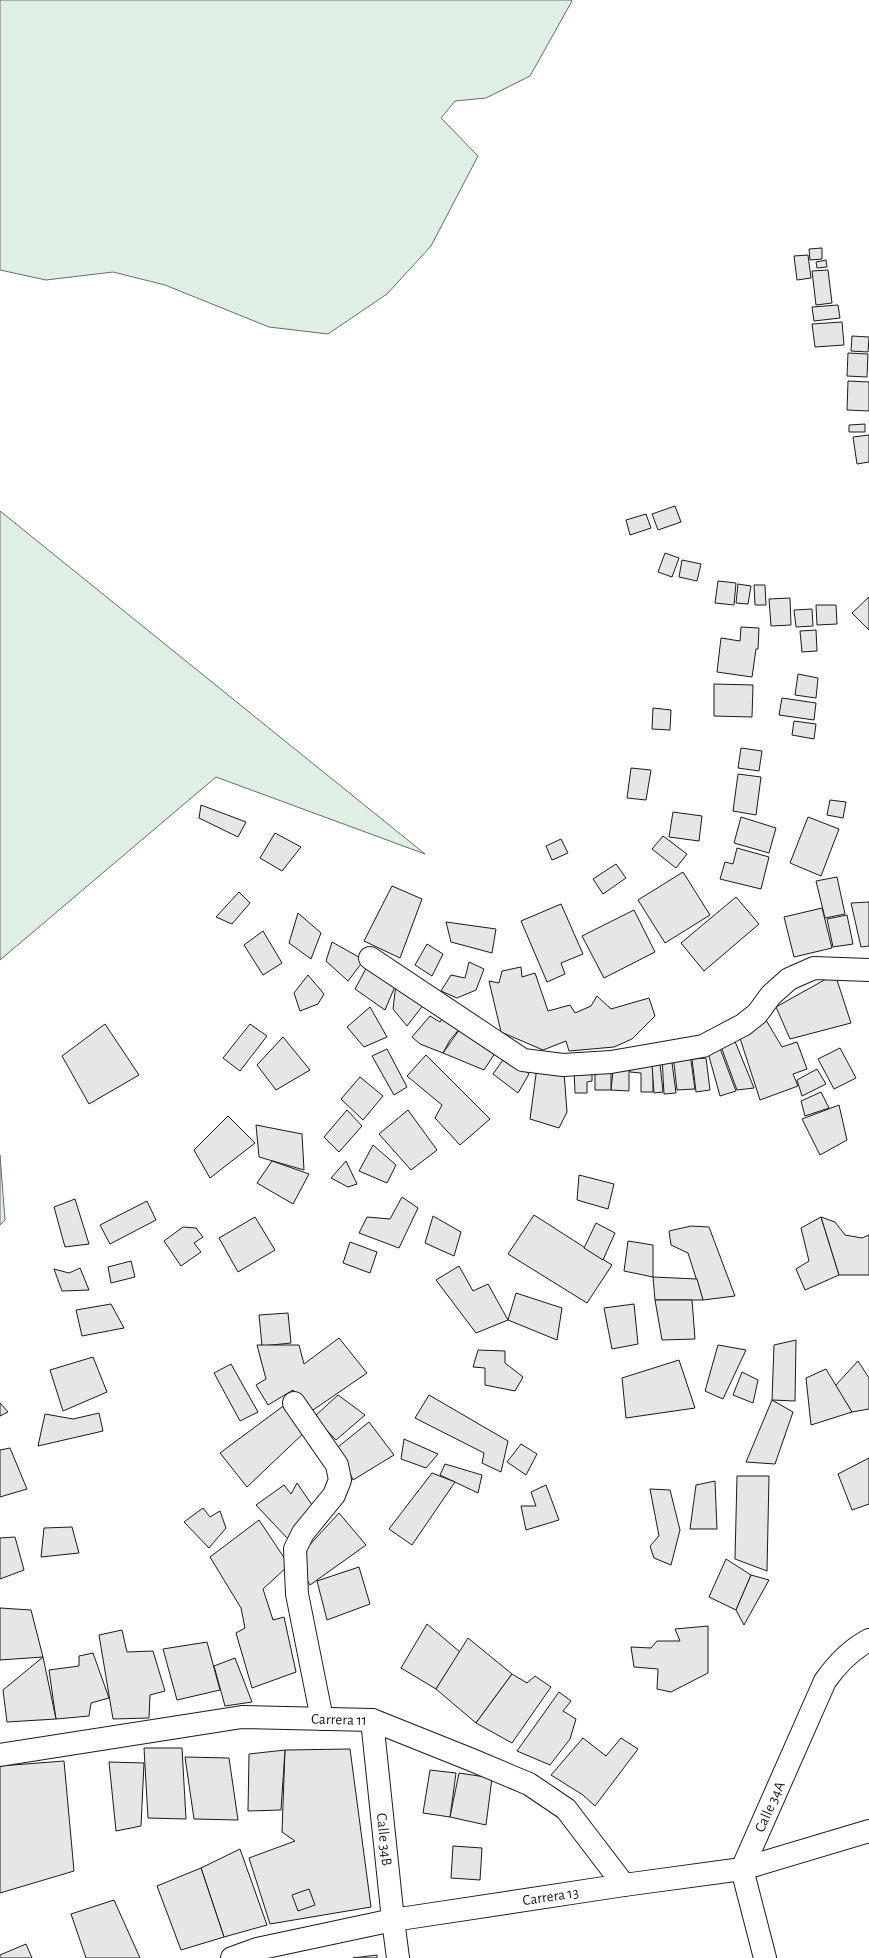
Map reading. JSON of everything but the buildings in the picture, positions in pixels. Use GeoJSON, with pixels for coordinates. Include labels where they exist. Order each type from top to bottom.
{"type":"FeatureCollection","features":[{"type":"Feature","properties":{"kind":"street"},"geometry":{"type":"LineString","coordinates":[[370,958],[523,1060],[563,1065],[611,1062],[703,1046],[744,1025],[757,1014],[772,995],[789,979],[814,968],[869,970]]}},
{"type":"Feature","properties":{"kind":"street"},"geometry":{"type":"LineString","coordinates":[[294,1403],[337,1465],[340,1480],[334,1495],[303,1533],[295,1549],[297,1594],[322,1719]]}},
{"type":"Feature","properties":{"kind":"street","name":"Calle 34A"},"geometry":{"type":"LineString","coordinates":[[742,1869],[824,1681],[838,1663],[861,1644],[869,1640]]}},
{"type":"Feature","properties":{"kind":"street","name":"Carrera 11"},"geometry":{"type":"LineString","coordinates":[[0,1755],[242,1717],[372,1720],[528,1784],[566,1809],[624,1884]]}},
{"type":"Feature","properties":{"kind":"street","name":"Calle 34B"},"geometry":{"type":"LineString","coordinates":[[372,1720],[398,1958]]}},
{"type":"Feature","properties":{"kind":"street","name":"Carrera 13"},"geometry":{"type":"LineString","coordinates":[[232,1958],[257,1949],[393,1920],[624,1884],[742,1869],[869,1831]]}},
{"type":"Feature","properties":{"kind":"street"},"geometry":{"type":"LineString","coordinates":[[742,1869],[765,1958]]}},
{"type":"Feature","properties":{"kind":"green space"},"geometry":{"type":"Polygon","coordinates":[[[0,0],[572,1],[530,76],[486,98],[455,101],[441,118],[478,156],[431,246],[387,294],[328,334],[269,327],[165,285],[113,272],[46,280],[0,270],[0,0]]]}},
{"type":"Feature","properties":{"kind":"green space"},"geometry":{"type":"Polygon","coordinates":[[[0,511],[425,854],[216,777],[0,960],[0,511]]]}},
{"type":"Feature","properties":{"kind":"green space"},"geometry":{"type":"Polygon","coordinates":[[[0,1155],[5,1220],[0,1225],[0,1155]]]}}]}
